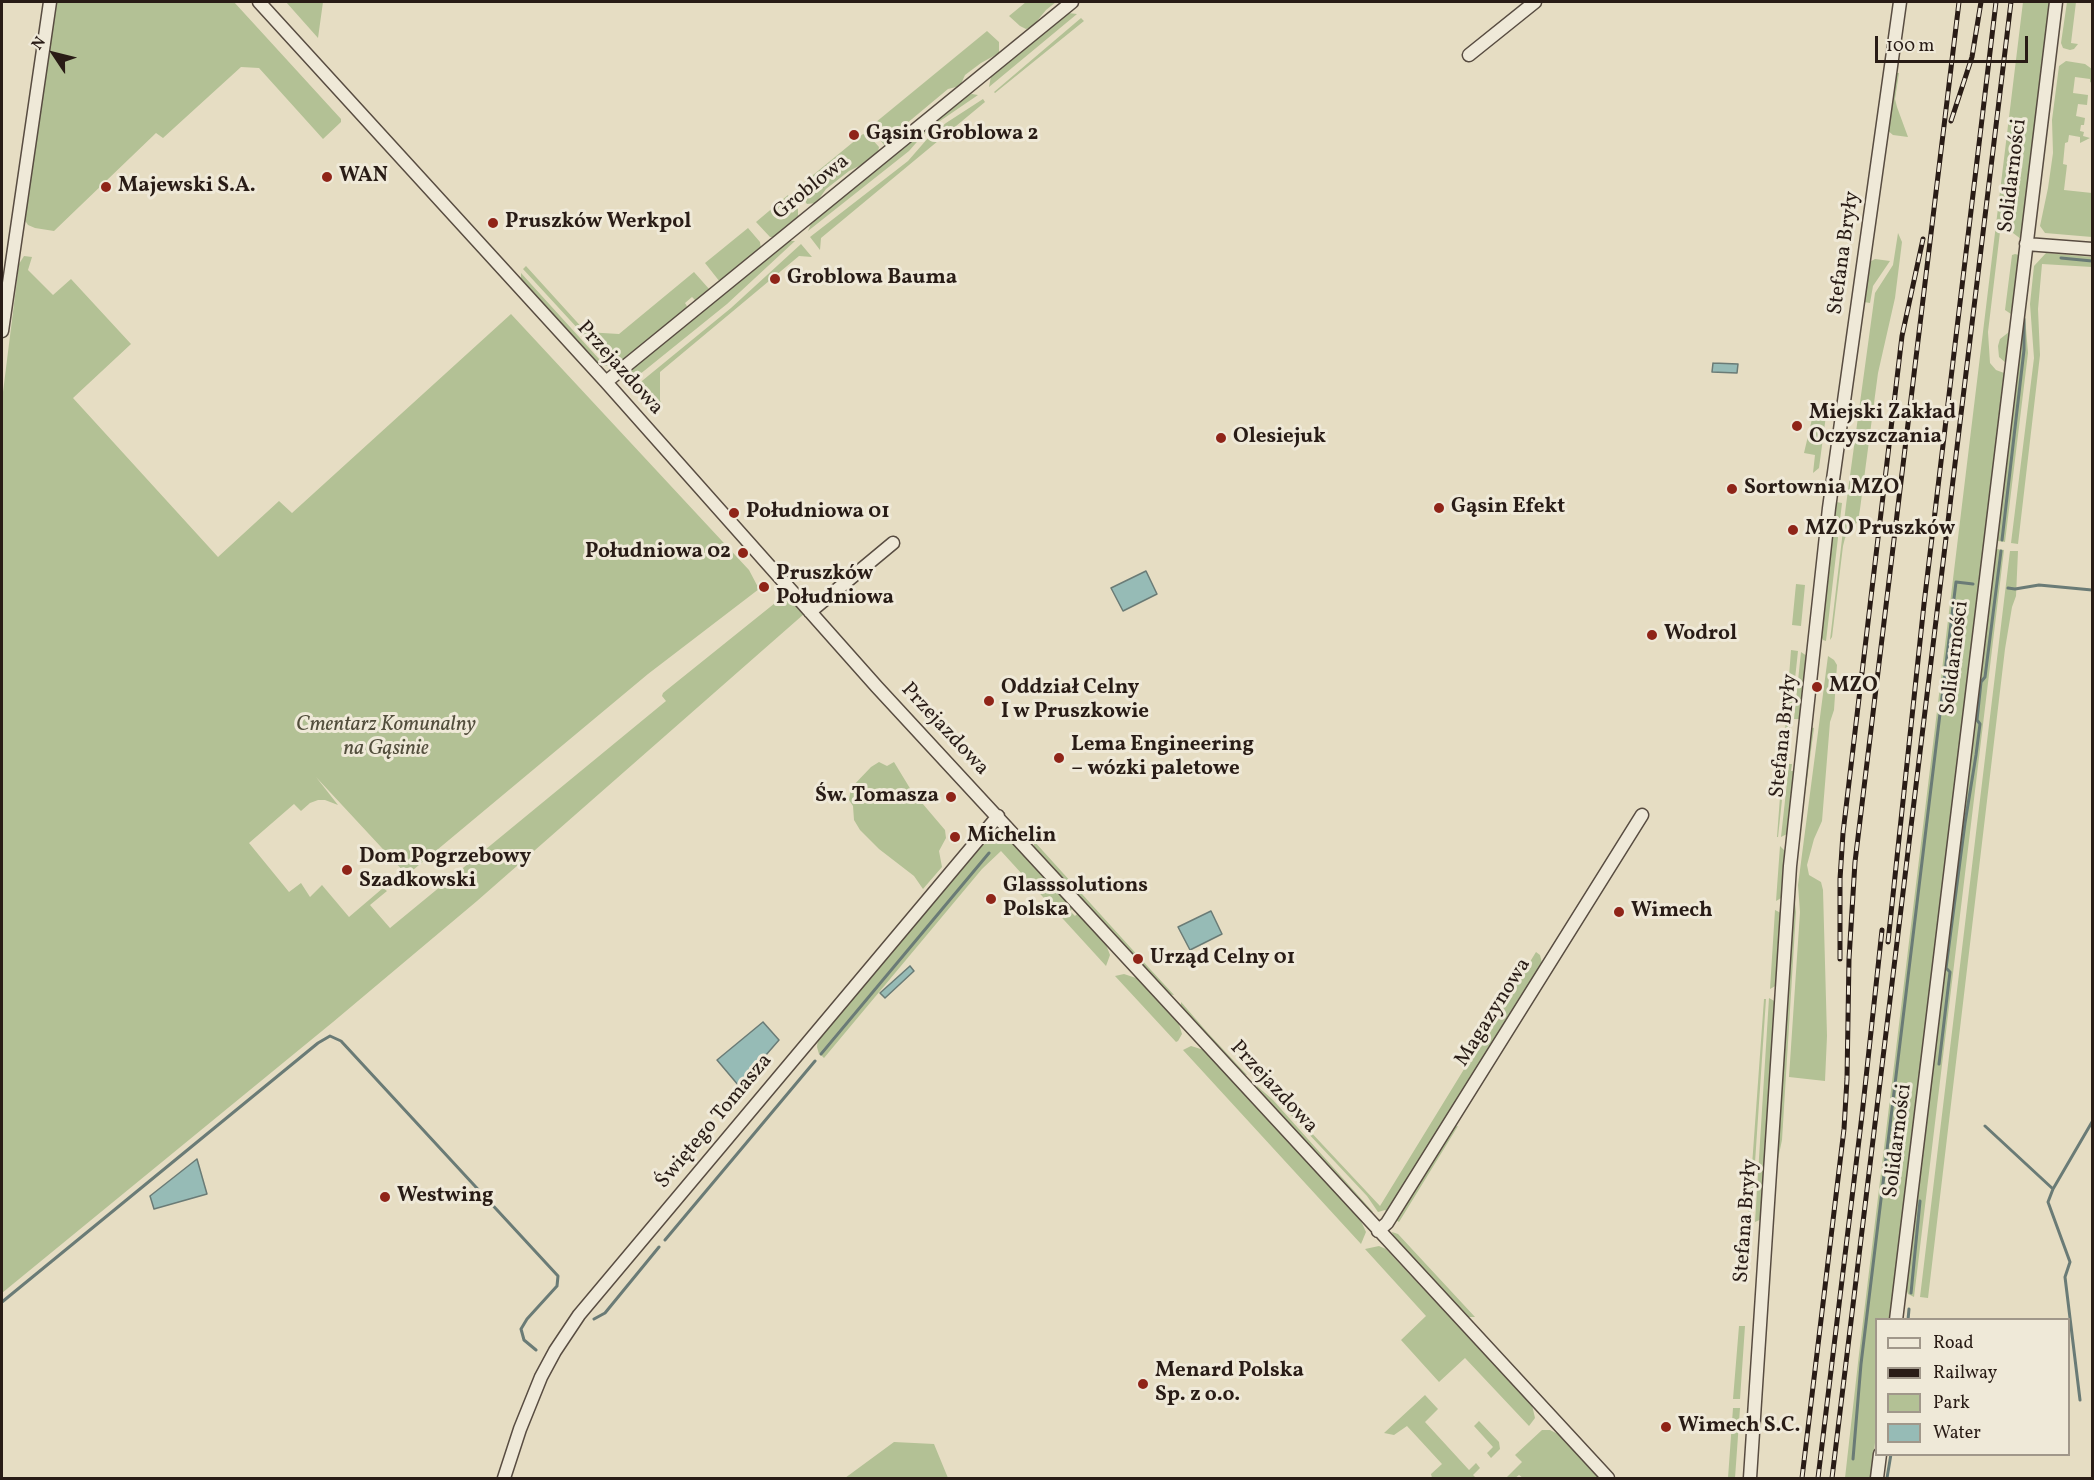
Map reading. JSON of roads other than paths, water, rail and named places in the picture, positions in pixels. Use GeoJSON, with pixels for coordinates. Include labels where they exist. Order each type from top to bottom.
{"type":"FeatureCollection","features":[{"type":"Feature","properties":{"kind":"street"},"geometry":{"type":"LineString","coordinates":[[2,331],[50,2]]}},
{"type":"Feature","properties":{"kind":"street","name":"Przejazdowa"},"geometry":{"type":"LineString","coordinates":[[259,2],[606,382],[810,612],[1608,1479]]}},
{"type":"Feature","properties":{"kind":"street","name":"Groblowa"},"geometry":{"type":"LineString","coordinates":[[606,382],[1072,2]]}},
{"type":"Feature","properties":{"kind":"street"},"geometry":{"type":"LineString","coordinates":[[1469,55],[1535,2]]}},
{"type":"Feature","properties":{"kind":"street","name":"Stefana Bryły"},"geometry":{"type":"LineString","coordinates":[[1750,1479],[1790,866],[1830,500],[1900,2]]}},
{"type":"Feature","properties":{"kind":"street","name":"Solidarności"},"geometry":{"type":"LineString","coordinates":[[1896,1318],[2056,2]]}},
{"type":"Feature","properties":{"kind":"street"},"geometry":{"type":"LineString","coordinates":[[2026,244],[2092,249]]}},
{"type":"Feature","properties":{"kind":"street"},"geometry":{"type":"LineString","coordinates":[[810,612],[893,543]]}},
{"type":"Feature","properties":{"kind":"street","name":"Magazynowa"},"geometry":{"type":"LineString","coordinates":[[1378,1231],[1387,1223],[1504,1032],[1642,815]]}},
{"type":"Feature","properties":{"kind":"street","name":"Świętego Tomasza"},"geometry":{"type":"LineString","coordinates":[[504,1479],[520,1429],[541,1377],[579,1315],[998,816]]}},
{"type":"Feature","properties":{"kind":"street"},"geometry":{"type":"LineString","coordinates":[[1877,1479],[1880,1456]]}},
{"type":"Feature","properties":{"kind":"water"},"geometry":{"type":"Polygon","coordinates":[[[1713,363],[1738,364],[1737,373],[1712,372],[1713,363]]]}},
{"type":"Feature","properties":{"kind":"water"},"geometry":{"type":"Polygon","coordinates":[[[1146,571],[1157,594],[1123,611],[1111,588],[1146,571]]]}},
{"type":"Feature","properties":{"kind":"water"},"geometry":{"type":"Polygon","coordinates":[[[1211,911],[1222,934],[1190,950],[1178,927],[1211,911]]]}},
{"type":"Feature","properties":{"kind":"water"},"geometry":{"type":"Polygon","coordinates":[[[910,966],[914,971],[885,998],[880,993],[910,966]]]}},
{"type":"Feature","properties":{"kind":"water"},"geometry":{"type":"Polygon","coordinates":[[[763,1022],[779,1040],[739,1086],[717,1060],[763,1022]]]}},
{"type":"Feature","properties":{"kind":"water"},"geometry":{"type":"Polygon","coordinates":[[[197,1159],[207,1194],[154,1209],[150,1196],[197,1159]]]}},
{"type":"Feature","properties":{"kind":"waterway"},"geometry":{"type":"LineString","coordinates":[[2061,258],[2092,261]]}},
{"type":"Feature","properties":{"kind":"waterway"},"geometry":{"type":"LineString","coordinates":[[2002,540],[2024,350],[2024,319]]}},
{"type":"Feature","properties":{"kind":"waterway"},"geometry":{"type":"LineString","coordinates":[[1939,1064],[1950,972],[1946,968],[1980,724],[1977,720],[1981,682],[1985,677],[2001,551]]}},
{"type":"Feature","properties":{"kind":"waterway"},"geometry":{"type":"LineString","coordinates":[[1853,1459],[1861,1364],[1956,582],[1973,584]]}},
{"type":"Feature","properties":{"kind":"waterway"},"geometry":{"type":"LineString","coordinates":[[2008,588],[2039,585],[2092,590]]}},
{"type":"Feature","properties":{"kind":"waterway"},"geometry":{"type":"LineString","coordinates":[[821,1054],[989,853]]}},
{"type":"Feature","properties":{"kind":"waterway"},"geometry":{"type":"LineString","coordinates":[[2,1302],[318,1043],[330,1036],[341,1041],[558,1276],[557,1286],[527,1319],[521,1329],[524,1340],[536,1350]]}},
{"type":"Feature","properties":{"kind":"waterway"},"geometry":{"type":"LineString","coordinates":[[665,1240],[815,1061]]}},
{"type":"Feature","properties":{"kind":"waterway"},"geometry":{"type":"LineString","coordinates":[[2080,1400],[2065,1277],[2070,1262],[2048,1202],[2053,1189],[2092,1122]]}},
{"type":"Feature","properties":{"kind":"waterway"},"geometry":{"type":"LineString","coordinates":[[1985,1126],[2053,1189]]}},
{"type":"Feature","properties":{"kind":"waterway"},"geometry":{"type":"LineString","coordinates":[[1911,1293],[1920,1201]]}},
{"type":"Feature","properties":{"kind":"waterway"},"geometry":{"type":"LineString","coordinates":[[594,1319],[605,1313],[659,1247]]}},
{"type":"Feature","properties":{"kind":"waterway"},"geometry":{"type":"LineString","coordinates":[[1908,1318],[1909,1309]]}},
{"type":"Feature","properties":{"kind":"waterway"},"geometry":{"type":"LineString","coordinates":[[1887,1478],[1891,1456]]}},
{"type":"Feature","properties":{"kind":"railway"},"geometry":{"type":"LineString","coordinates":[[1802,1478],[1844,1129],[1849,959],[1855,862],[1959,2]]}},
{"type":"Feature","properties":{"kind":"railway"},"geometry":{"type":"LineString","coordinates":[[1951,121],[1972,57],[1981,2]]}},
{"type":"Feature","properties":{"kind":"railway"},"geometry":{"type":"LineString","coordinates":[[1888,942],[1924,604],[1996,2]]}},
{"type":"Feature","properties":{"kind":"railway"},"geometry":{"type":"LineString","coordinates":[[1832,1478],[2011,2]]}},
{"type":"Feature","properties":{"kind":"railway"},"geometry":{"type":"LineString","coordinates":[[1840,959],[1840,879],[1843,833],[1902,336],[1923,239]]}},
{"type":"Feature","properties":{"kind":"railway"},"geometry":{"type":"LineString","coordinates":[[1818,1478],[1882,930]]}},
{"type":"Feature","properties":{"kind":"place","name":"Gąsin Groblowa 2"},"geometry":{"type":"Point","coordinates":[854,135]}},
{"type":"Feature","properties":{"kind":"place","name":"WAN"},"geometry":{"type":"Point","coordinates":[327,177]}},
{"type":"Feature","properties":{"kind":"place","name":"Majewski S.A."},"geometry":{"type":"Point","coordinates":[106,187]}},
{"type":"Feature","properties":{"kind":"place","name":"Pruszków Werkpol"},"geometry":{"type":"Point","coordinates":[493,223]}},
{"type":"Feature","properties":{"kind":"place","name":"Groblowa Bauma"},"geometry":{"type":"Point","coordinates":[775,279]}},
{"type":"Feature","properties":{"kind":"place","name":"Miejski Zakład Oczyszczania"},"geometry":{"type":"Point","coordinates":[1797,426]}},
{"type":"Feature","properties":{"kind":"place","name":"Olesiejuk"},"geometry":{"type":"Point","coordinates":[1221,438]}},
{"type":"Feature","properties":{"kind":"place","name":"Sortownia MZO"},"geometry":{"type":"Point","coordinates":[1732,489]}},
{"type":"Feature","properties":{"kind":"place","name":"Gąsin Efekt"},"geometry":{"type":"Point","coordinates":[1439,508]}},
{"type":"Feature","properties":{"kind":"place","name":"Południowa 01"},"geometry":{"type":"Point","coordinates":[734,513]}},
{"type":"Feature","properties":{"kind":"place","name":"MZO Pruszków"},"geometry":{"type":"Point","coordinates":[1793,530]}},
{"type":"Feature","properties":{"kind":"place","name":"Południowa 02"},"geometry":{"type":"Point","coordinates":[743,553]}},
{"type":"Feature","properties":{"kind":"place","name":"Pruszków Południowa"},"geometry":{"type":"Point","coordinates":[764,587]}},
{"type":"Feature","properties":{"kind":"place","name":"Wodrol"},"geometry":{"type":"Point","coordinates":[1652,635]}},
{"type":"Feature","properties":{"kind":"place","name":"MZO"},"geometry":{"type":"Point","coordinates":[1817,687]}},
{"type":"Feature","properties":{"kind":"place","name":"Oddział Celny I w Pruszkowie"},"geometry":{"type":"Point","coordinates":[989,701]}},
{"type":"Feature","properties":{"kind":"place","name":"Lema Engineering – wózki paletowe"},"geometry":{"type":"Point","coordinates":[1059,758]}},
{"type":"Feature","properties":{"kind":"place","name":"Św. Tomasza"},"geometry":{"type":"Point","coordinates":[951,797]}},
{"type":"Feature","properties":{"kind":"place","name":"Michelin"},"geometry":{"type":"Point","coordinates":[955,837]}},
{"type":"Feature","properties":{"kind":"place","name":"Dom Pogrzebowy Szadkowski"},"geometry":{"type":"Point","coordinates":[347,870]}},
{"type":"Feature","properties":{"kind":"place","name":"Glasssolutions Polska"},"geometry":{"type":"Point","coordinates":[991,899]}},
{"type":"Feature","properties":{"kind":"place","name":"Wimech"},"geometry":{"type":"Point","coordinates":[1619,912]}},
{"type":"Feature","properties":{"kind":"place","name":"Urząd Celny 01"},"geometry":{"type":"Point","coordinates":[1138,959]}},
{"type":"Feature","properties":{"kind":"place","name":"Westwing"},"geometry":{"type":"Point","coordinates":[385,1197]}},
{"type":"Feature","properties":{"kind":"place","name":"Menard Polska Sp. z o.o."},"geometry":{"type":"Point","coordinates":[1143,1384]}},
{"type":"Feature","properties":{"kind":"place","name":"Wimech S.C."},"geometry":{"type":"Point","coordinates":[1666,1427]}},
{"type":"Feature","properties":{"kind":"park label","name":"Cmentarz Komunalny na Gąsinie"},"geometry":{"type":"Point","coordinates":[386,738]}}]}
